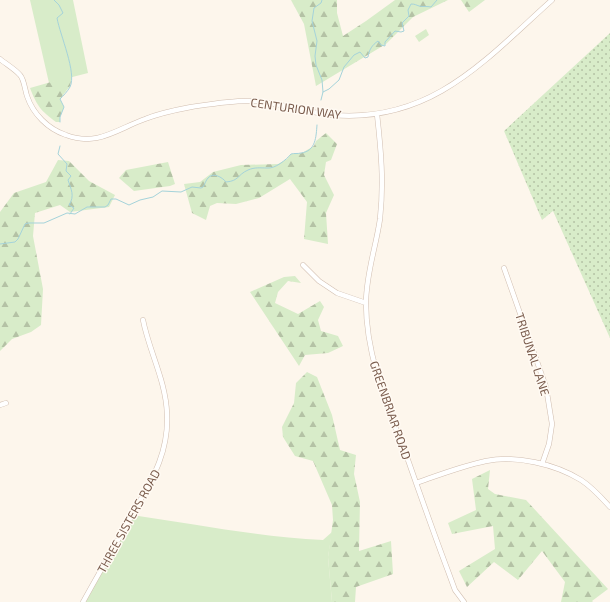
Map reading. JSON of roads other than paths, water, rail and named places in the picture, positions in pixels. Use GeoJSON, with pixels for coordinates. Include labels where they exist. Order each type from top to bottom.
{"type":"FeatureCollection","features":[{"type":"Feature","properties":{"kind":"street","name":"CENTURION WAY"},"geometry":{"type":"LineString","coordinates":[[0,59],[21,76],[30,104],[34,111],[45,122],[60,133],[82,139],[104,137],[145,118],[165,112],[231,102],[265,102],[332,115],[345,116],[377,114],[412,106],[452,86],[474,70],[552,0]]}},
{"type":"Feature","properties":{"kind":"street","name":"GREENBRIAR ROAD"},"geometry":{"type":"LineString","coordinates":[[377,114],[383,169],[379,221],[368,279],[366,303],[372,357],[384,397],[455,590],[464,602]]}},
{"type":"Feature","properties":{"kind":"street"},"geometry":{"type":"LineString","coordinates":[[303,265],[319,281],[337,293],[366,303]]}},
{"type":"Feature","properties":{"kind":"street","name":"TRIBUNAL LANE"},"geometry":{"type":"LineString","coordinates":[[504,268],[546,387],[552,424],[549,444],[542,464]]}},
{"type":"Feature","properties":{"kind":"street","name":"THREE SISTERS ROAD"},"geometry":{"type":"LineString","coordinates":[[82,602],[153,477],[164,449],[167,413],[163,388],[143,320]]}},
{"type":"Feature","properties":{"kind":"street"},"geometry":{"type":"LineString","coordinates":[[0,405],[6,403]]}},
{"type":"Feature","properties":{"kind":"street"},"geometry":{"type":"LineString","coordinates":[[416,483],[487,461],[522,460],[542,464],[563,471],[581,480],[598,493],[610,507]]}},
{"type":"Feature","properties":{"kind":"waterway"},"geometry":{"type":"LineString","coordinates":[[54,0],[59,5],[63,13],[57,18],[70,63],[72,81],[70,87],[60,99],[64,107],[60,117],[60,122]]}},
{"type":"Feature","properties":{"kind":"waterway"},"geometry":{"type":"LineString","coordinates":[[321,100],[323,92],[322,80],[316,65],[315,56],[317,41],[312,21],[314,8],[321,3],[322,0]]}},
{"type":"Feature","properties":{"kind":"waterway"},"geometry":{"type":"LineString","coordinates":[[323,92],[339,80],[344,67],[354,55],[360,52],[365,58],[368,57],[371,48],[378,41],[381,45],[385,46],[385,42],[395,31],[404,31],[402,23],[409,16],[408,10],[411,4],[431,7],[437,0]]}},
{"type":"Feature","properties":{"kind":"waterway"},"geometry":{"type":"LineString","coordinates":[[0,244],[15,242],[25,224],[44,223],[67,213],[75,214],[87,207],[105,207],[111,199],[116,199],[129,205],[140,200],[153,197],[162,191],[181,192],[192,187],[201,188],[212,175],[220,177],[226,182],[236,179],[244,172],[251,169],[277,166],[291,154],[306,152],[310,149],[314,143],[317,125]]}},
{"type":"Feature","properties":{"kind":"waterway"},"geometry":{"type":"LineString","coordinates":[[60,146],[58,154],[67,164],[66,171],[71,176],[68,180],[72,196],[69,205],[74,208],[70,214]]}}]}
